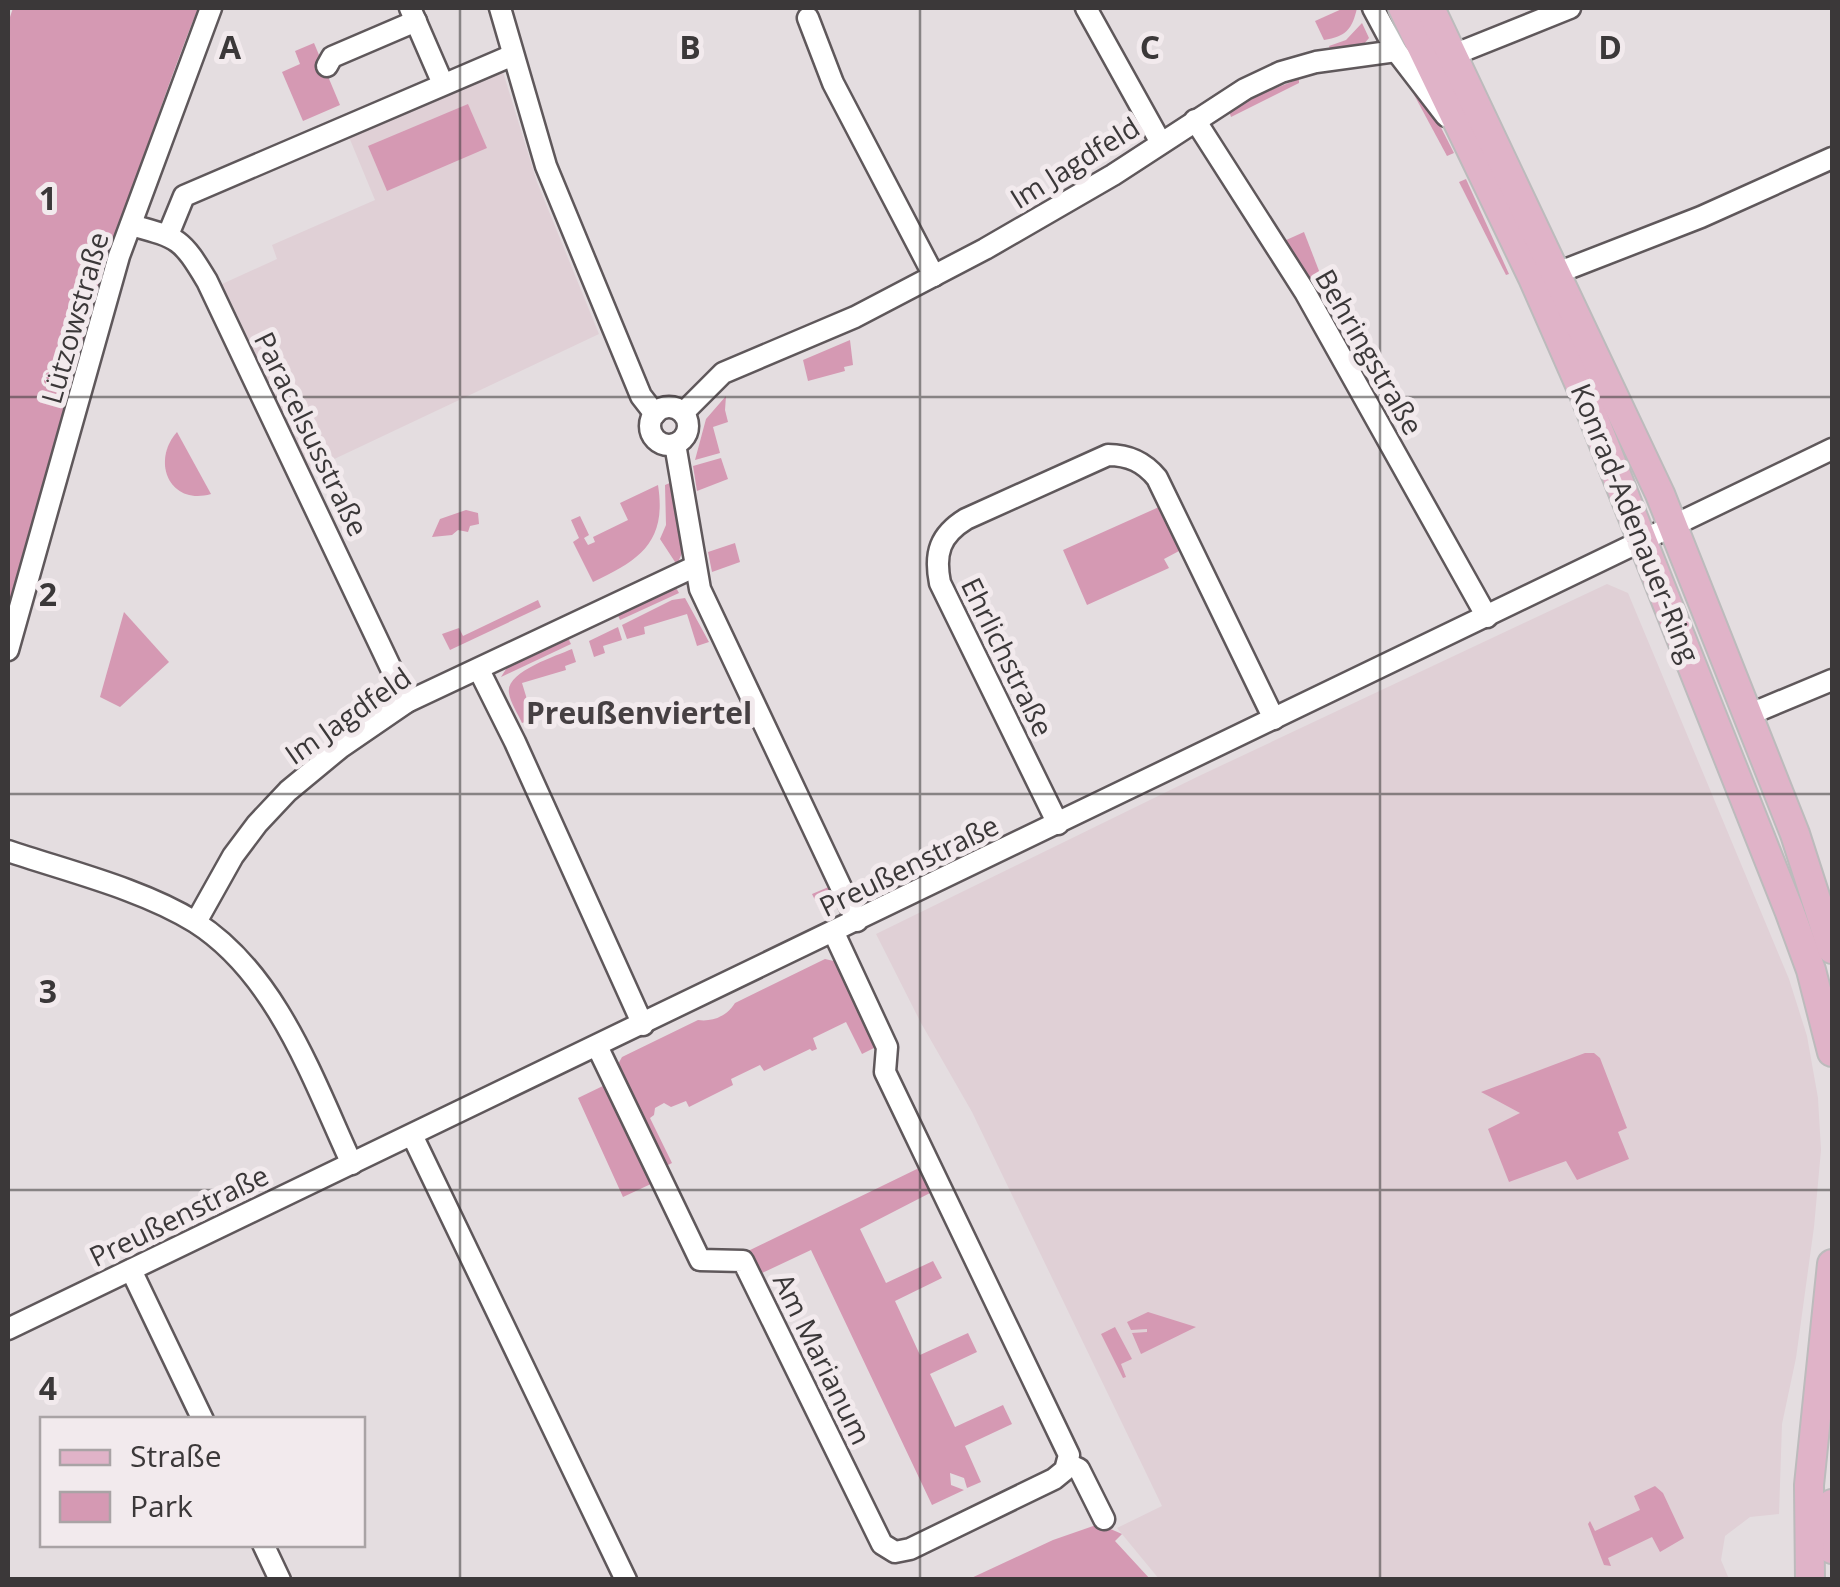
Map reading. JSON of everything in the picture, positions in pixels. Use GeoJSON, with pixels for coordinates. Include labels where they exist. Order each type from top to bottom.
{"type":"FeatureCollection","features":[{"type":"Feature","properties":{"kind":"main road","name":"Konrad-Adenauer-Ring"},"geometry":{"type":"LineString","coordinates":[[1403,8],[1533,278],[1644,541],[1789,910],[1832,1052]]}},
{"type":"Feature","properties":{"kind":"main road","name":"Konrad-Adenauer-Ring"},"geometry":{"type":"LineString","coordinates":[[1430,8],[1673,527],[1795,834],[1832,949]]}},
{"type":"Feature","properties":{"kind":"main road"},"geometry":{"type":"LineString","coordinates":[[1810,1580],[1809,1485],[1832,1264]]}},
{"type":"Feature","properties":{"kind":"main road"},"geometry":{"type":"LineString","coordinates":[[1832,1504],[1832,1549]]}},
{"type":"Feature","properties":{"kind":"street","name":"Lützowstraße"},"geometry":{"type":"LineString","coordinates":[[8,650],[119,256],[211,8]]}},
{"type":"Feature","properties":{"kind":"street"},"geometry":{"type":"LineString","coordinates":[[500,8],[560,205],[641,396],[655,414]]}},
{"type":"Feature","properties":{"kind":"street"},"geometry":{"type":"LineString","coordinates":[[1086,8],[1160,143]]}},
{"type":"Feature","properties":{"kind":"street"},"geometry":{"type":"LineString","coordinates":[[1373,8],[1396,51],[1474,154]]}},
{"type":"Feature","properties":{"kind":"street"},"geometry":{"type":"LineString","coordinates":[[1453,55],[1570,8]]}},
{"type":"Feature","properties":{"kind":"street"},"geometry":{"type":"LineString","coordinates":[[327,66],[332,57],[413,14],[443,84]]}},
{"type":"Feature","properties":{"kind":"street"},"geometry":{"type":"LineString","coordinates":[[808,18],[832,83],[934,276]]}},
{"type":"Feature","properties":{"kind":"street","name":"Im Jagdfeld"},"geometry":{"type":"LineString","coordinates":[[683,413],[722,373],[856,316],[1040,219],[1245,89],[1281,72],[1316,62],[1396,51]]}},
{"type":"Feature","properties":{"kind":"street"},"geometry":{"type":"LineString","coordinates":[[131,224],[168,235],[184,196],[513,55]]}},
{"type":"Feature","properties":{"kind":"street","name":"Behringstraße"},"geometry":{"type":"LineString","coordinates":[[1196,120],[1305,292],[1487,616]]}},
{"type":"Feature","properties":{"kind":"street"},"geometry":{"type":"LineString","coordinates":[[1557,273],[1700,218],[1832,158]]}},
{"type":"Feature","properties":{"kind":"street","name":"Paracelsusstraße"},"geometry":{"type":"LineString","coordinates":[[168,235],[186,246],[208,281],[408,702]]}},
{"type":"Feature","properties":{"kind":"street"},"geometry":{"type":"LineString","coordinates":[[666,408],[683,413],[688,430],[675,444],[663,444],[654,437],[650,425],[655,414],[666,408]]}},
{"type":"Feature","properties":{"kind":"street"},"geometry":{"type":"LineString","coordinates":[[675,444],[694,566],[710,612],[858,921]]}},
{"type":"Feature","properties":{"kind":"street","name":"Preußenstraße"},"geometry":{"type":"LineString","coordinates":[[8,1329],[1832,449]]}},
{"type":"Feature","properties":{"kind":"street","name":"Ehrlichstraße"},"geometry":{"type":"LineString","coordinates":[[1058,824],[940,583],[940,543],[966,519],[1108,455],[1144,464],[1157,478],[1274,719]]}},
{"type":"Feature","properties":{"kind":"street","name":"Im Jagdfeld"},"geometry":{"type":"LineString","coordinates":[[196,922],[233,856],[257,824],[288,791],[340,748],[408,702],[694,566]]}},
{"type":"Feature","properties":{"kind":"street"},"geometry":{"type":"LineString","coordinates":[[479,670],[643,1024]]}},
{"type":"Feature","properties":{"kind":"street"},"geometry":{"type":"LineString","coordinates":[[1748,715],[1832,680]]}},
{"type":"Feature","properties":{"kind":"street"},"geometry":{"type":"LineString","coordinates":[[8,851],[150,900],[196,922],[238,959],[271,1000],[352,1164]]}},
{"type":"Feature","properties":{"kind":"street"},"geometry":{"type":"LineString","coordinates":[[834,933],[886,1046],[885,1072],[1061,1435],[1068,1451],[1068,1464],[1079,1470],[1104,1520]]}},
{"type":"Feature","properties":{"kind":"street","name":"Am Marianum"},"geometry":{"type":"LineString","coordinates":[[597,1046],[700,1260],[743,1261],[885,1548],[895,1552],[910,1549],[1054,1479],[1068,1464]]}},
{"type":"Feature","properties":{"kind":"street"},"geometry":{"type":"LineString","coordinates":[[412,1135],[626,1580]]}},
{"type":"Feature","properties":{"kind":"street"},"geometry":{"type":"LineString","coordinates":[[131,1270],[202,1417]]}},
{"type":"Feature","properties":{"kind":"street"},"geometry":{"type":"LineString","coordinates":[[264,1547],[280,1580]]}},
{"type":"Feature","properties":{"kind":"shaded area"},"geometry":{"type":"Polygon","coordinates":[[[503,72],[537,182],[599,334],[311,470],[222,284],[277,259],[272,245],[375,200],[349,137],[503,72]]]}},
{"type":"Feature","properties":{"kind":"shaded area"},"geometry":{"type":"Polygon","coordinates":[[[1607,584],[1628,593],[1789,979],[1807,1036],[1818,1098],[1821,1150],[1796,1358],[1782,1424],[1779,1514],[1750,1517],[1725,1536],[1721,1560],[1729,1579],[1159,1579],[1117,1528],[1162,1506],[972,1112],[876,934],[1199,776],[1607,584]]]}},
{"type":"Feature","properties":{"kind":"green space"},"geometry":{"type":"Polygon","coordinates":[[[13,8],[198,8],[118,238],[8,630],[8,23],[13,8]]]}},
{"type":"Feature","properties":{"kind":"green space"},"geometry":{"type":"Polygon","coordinates":[[[1344,8],[1357,8],[1350,27],[1343,34],[1324,40],[1315,21],[1344,8]]]}},
{"type":"Feature","properties":{"kind":"green space"},"geometry":{"type":"Polygon","coordinates":[[[1362,23],[1369,38],[1363,45],[1341,51],[1340,47],[1330,49],[1329,46],[1346,40],[1362,23]]]}},
{"type":"Feature","properties":{"kind":"green space"},"geometry":{"type":"Polygon","coordinates":[[[314,43],[340,105],[303,121],[282,72],[300,64],[295,51],[314,43]]]}},
{"type":"Feature","properties":{"kind":"green space"},"geometry":{"type":"Polygon","coordinates":[[[1405,78],[1432,110],[1454,153],[1447,156],[1405,78]]]}},
{"type":"Feature","properties":{"kind":"green space"},"geometry":{"type":"Polygon","coordinates":[[[1299,79],[1299,83],[1231,117],[1229,111],[1299,79]]]}},
{"type":"Feature","properties":{"kind":"green space"},"geometry":{"type":"Polygon","coordinates":[[[468,104],[487,148],[387,191],[368,146],[468,104]]]}},
{"type":"Feature","properties":{"kind":"green space"},"geometry":{"type":"Polygon","coordinates":[[[1466,179],[1509,274],[1506,275],[1459,182],[1466,179]]]}},
{"type":"Feature","properties":{"kind":"green space"},"geometry":{"type":"Polygon","coordinates":[[[1304,232],[1321,276],[1309,281],[1284,241],[1304,232]]]}},
{"type":"Feature","properties":{"kind":"green space"},"geometry":{"type":"Polygon","coordinates":[[[850,340],[853,365],[808,381],[803,360],[850,340]]]}},
{"type":"Feature","properties":{"kind":"green space"},"geometry":{"type":"Polygon","coordinates":[[[726,396],[728,422],[713,427],[720,453],[695,460],[706,419],[726,396]]]}},
{"type":"Feature","properties":{"kind":"green space"},"geometry":{"type":"Polygon","coordinates":[[[177,432],[211,494],[184,493],[168,478],[165,456],[177,432]]]}},
{"type":"Feature","properties":{"kind":"green space"},"geometry":{"type":"Polygon","coordinates":[[[721,458],[728,479],[697,491],[693,466],[721,458]]]}},
{"type":"Feature","properties":{"kind":"green space"},"geometry":{"type":"Polygon","coordinates":[[[672,482],[682,553],[677,565],[660,539],[666,525],[665,485],[672,482]]]}},
{"type":"Feature","properties":{"kind":"green space"},"geometry":{"type":"Polygon","coordinates":[[[658,485],[658,521],[646,547],[624,566],[593,582],[573,542],[579,538],[571,520],[580,516],[589,535],[584,538],[588,545],[595,542],[593,537],[628,520],[620,503],[658,485]]]}},
{"type":"Feature","properties":{"kind":"green space"},"geometry":{"type":"Polygon","coordinates":[[[1159,507],[1179,551],[1164,559],[1169,568],[1087,605],[1063,550],[1159,507]]]}},
{"type":"Feature","properties":{"kind":"green space"},"geometry":{"type":"Polygon","coordinates":[[[466,510],[478,513],[479,524],[470,526],[468,532],[458,530],[452,535],[432,537],[440,519],[466,510]]]}},
{"type":"Feature","properties":{"kind":"green space"},"geometry":{"type":"Polygon","coordinates":[[[735,543],[740,562],[712,572],[708,552],[735,543]]]}},
{"type":"Feature","properties":{"kind":"green space"},"geometry":{"type":"Polygon","coordinates":[[[675,586],[679,593],[620,620],[617,613],[675,586]]]}},
{"type":"Feature","properties":{"kind":"green space"},"geometry":{"type":"Polygon","coordinates":[[[685,598],[709,642],[697,646],[687,614],[644,627],[645,634],[627,639],[622,625],[672,600],[685,598]]]}},
{"type":"Feature","properties":{"kind":"green space"},"geometry":{"type":"Polygon","coordinates":[[[538,600],[541,607],[450,650],[442,634],[459,628],[463,636],[538,600]]]}},
{"type":"Feature","properties":{"kind":"green space"},"geometry":{"type":"Polygon","coordinates":[[[124,612],[169,662],[120,707],[100,697],[124,612]]]}},
{"type":"Feature","properties":{"kind":"green space"},"geometry":{"type":"Polygon","coordinates":[[[618,627],[622,640],[603,646],[605,653],[594,657],[589,641],[618,627]]]}},
{"type":"Feature","properties":{"kind":"green space"},"geometry":{"type":"Polygon","coordinates":[[[568,638],[571,644],[501,677],[508,666],[568,638]]]}},
{"type":"Feature","properties":{"kind":"green space"},"geometry":{"type":"Polygon","coordinates":[[[572,649],[576,662],[565,666],[566,670],[522,683],[533,719],[522,723],[510,697],[510,685],[533,666],[572,649]]]}},
{"type":"Feature","properties":{"kind":"green space"},"geometry":{"type":"Polygon","coordinates":[[[831,886],[838,907],[822,914],[812,894],[831,886]]]}},
{"type":"Feature","properties":{"kind":"green space"},"geometry":{"type":"Polygon","coordinates":[[[825,959],[838,962],[880,1045],[862,1054],[846,1022],[813,1038],[817,1049],[764,1071],[760,1065],[731,1079],[733,1085],[689,1107],[686,1101],[655,1108],[650,1118],[672,1163],[650,1174],[653,1183],[623,1197],[578,1098],[607,1084],[622,1057],[698,1020],[719,1017],[735,1003],[825,959]]]}},
{"type":"Feature","properties":{"kind":"green space"},"geometry":{"type":"Polygon","coordinates":[[[1585,1053],[1600,1058],[1627,1128],[1618,1132],[1629,1159],[1577,1180],[1566,1161],[1509,1182],[1488,1129],[1520,1113],[1481,1092],[1585,1053]]]}},
{"type":"Feature","properties":{"kind":"green space"},"geometry":{"type":"Polygon","coordinates":[[[919,1168],[930,1193],[860,1229],[886,1283],[933,1261],[942,1278],[895,1301],[920,1355],[968,1333],[977,1352],[930,1374],[955,1427],[1003,1405],[1012,1424],[965,1446],[981,1482],[967,1488],[964,1478],[950,1473],[951,1485],[964,1490],[932,1505],[811,1250],[760,1274],[748,1251],[919,1168]]]}},
{"type":"Feature","properties":{"kind":"green space"},"geometry":{"type":"Polygon","coordinates":[[[1148,1312],[1196,1327],[1141,1354],[1132,1333],[1147,1329],[1131,1330],[1127,1322],[1148,1312]]]}},
{"type":"Feature","properties":{"kind":"green space"},"geometry":{"type":"Polygon","coordinates":[[[1115,1327],[1132,1359],[1121,1364],[1126,1377],[1123,1378],[1101,1334],[1115,1327]]]}},
{"type":"Feature","properties":{"kind":"green space"},"geometry":{"type":"Polygon","coordinates":[[[1655,1486],[1663,1493],[1684,1538],[1660,1552],[1652,1537],[1608,1558],[1611,1566],[1604,1565],[1588,1524],[1590,1521],[1595,1531],[1640,1510],[1634,1496],[1655,1486]]]}},
{"type":"Feature","properties":{"kind":"green space"},"geometry":{"type":"Polygon","coordinates":[[[1099,1524],[1122,1534],[1115,1541],[1150,1579],[967,1580],[1053,1540],[1099,1524]]]}},
{"type":"Feature","properties":{"kind":"district","name":"Preußenviertel"},"geometry":{"type":"Point","coordinates":[639,714]}}]}
